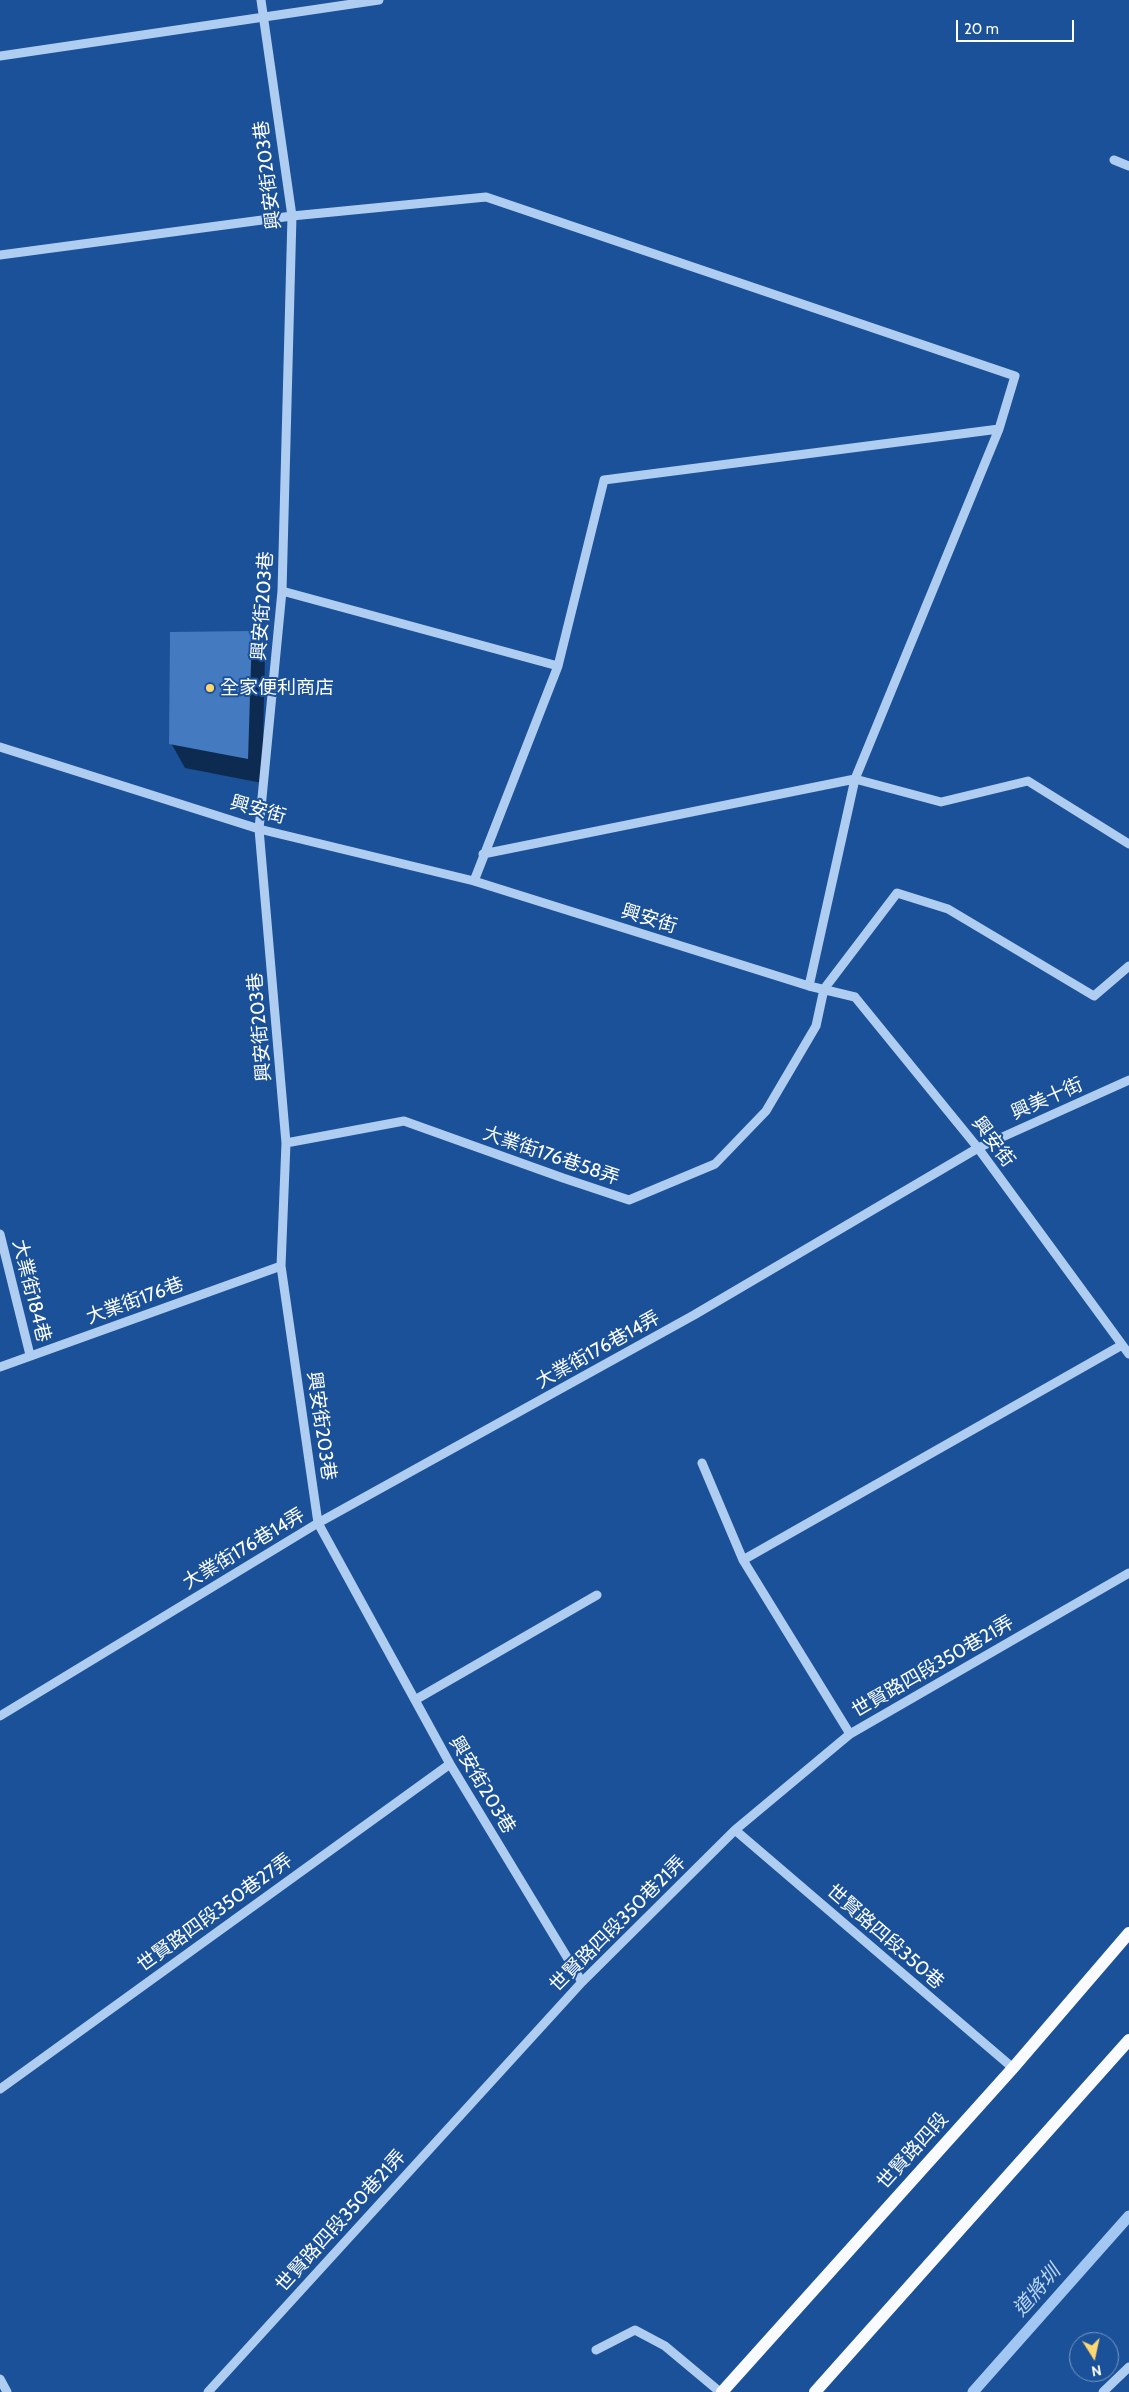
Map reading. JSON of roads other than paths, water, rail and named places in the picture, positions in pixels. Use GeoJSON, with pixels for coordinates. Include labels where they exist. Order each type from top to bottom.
{"type":"FeatureCollection","features":[{"type":"Feature","properties":{"kind":"main road","name":"世賢路四段"},"geometry":{"type":"LineString","coordinates":[[721,2392],[1013,2068],[1129,1933]]}},
{"type":"Feature","properties":{"kind":"main road"},"geometry":{"type":"LineString","coordinates":[[815,2392],[1129,2040]]}},
{"type":"Feature","properties":{"kind":"street","name":"興安街203巷"},"geometry":{"type":"LineString","coordinates":[[262,0],[292,216],[282,590],[258,829],[286,1143],[281,1266],[318,1523],[450,1764],[582,1982]]}},
{"type":"Feature","properties":{"kind":"street"},"geometry":{"type":"LineString","coordinates":[[0,56],[379,0]]}},
{"type":"Feature","properties":{"kind":"street"},"geometry":{"type":"LineString","coordinates":[[1114,160],[1129,166]]}},
{"type":"Feature","properties":{"kind":"street"},"geometry":{"type":"LineString","coordinates":[[0,255],[292,216],[486,197],[1015,376],[999,428],[855,779],[809,986]]}},
{"type":"Feature","properties":{"kind":"street"},"geometry":{"type":"LineString","coordinates":[[474,881],[558,666],[604,480],[999,428]]}},
{"type":"Feature","properties":{"kind":"street"},"geometry":{"type":"LineString","coordinates":[[282,590],[558,666]]}},
{"type":"Feature","properties":{"kind":"street","name":"興安街"},"geometry":{"type":"LineString","coordinates":[[0,747],[258,829],[474,881],[809,986],[855,997],[978,1148],[1129,1354]]}},
{"type":"Feature","properties":{"kind":"street"},"geometry":{"type":"LineString","coordinates":[[483,854],[855,779],[941,802],[1028,780],[1129,844]]}},
{"type":"Feature","properties":{"kind":"street"},"geometry":{"type":"LineString","coordinates":[[824,989],[897,893],[948,909],[1094,996],[1129,966]]}},
{"type":"Feature","properties":{"kind":"street","name":"大業街176巷58弄"},"geometry":{"type":"LineString","coordinates":[[286,1143],[404,1121],[629,1200],[715,1164],[766,1111],[816,1026],[824,989]]}},
{"type":"Feature","properties":{"kind":"street","name":"興美十街"},"geometry":{"type":"LineString","coordinates":[[694,1315],[978,1148],[1129,1080]]}},
{"type":"Feature","properties":{"kind":"street","name":"大業街184巷"},"geometry":{"type":"LineString","coordinates":[[0,1234],[30,1355]]}},
{"type":"Feature","properties":{"kind":"street","name":"大業街176巷"},"geometry":{"type":"LineString","coordinates":[[0,1368],[30,1355],[281,1266]]}},
{"type":"Feature","properties":{"kind":"street","name":"大業街176巷14弄"},"geometry":{"type":"LineString","coordinates":[[0,1716],[318,1523],[694,1315]]}},
{"type":"Feature","properties":{"kind":"street"},"geometry":{"type":"LineString","coordinates":[[743,1560],[1122,1345]]}},
{"type":"Feature","properties":{"kind":"street"},"geometry":{"type":"LineString","coordinates":[[702,1463],[743,1560],[850,1734]]}},
{"type":"Feature","properties":{"kind":"street","name":"世賢路四段350巷21弄"},"geometry":{"type":"LineString","coordinates":[[208,2392],[582,1982],[735,1830],[850,1734],[1129,1573]]}},
{"type":"Feature","properties":{"kind":"street"},"geometry":{"type":"LineString","coordinates":[[415,1700],[597,1595]]}},
{"type":"Feature","properties":{"kind":"street","name":"世賢路四段350巷27弄"},"geometry":{"type":"LineString","coordinates":[[0,2089],[450,1764]]}},
{"type":"Feature","properties":{"kind":"street","name":"世賢路四段350巷"},"geometry":{"type":"LineString","coordinates":[[735,1830],[1013,2068]]}},
{"type":"Feature","properties":{"kind":"street"},"geometry":{"type":"LineString","coordinates":[[596,2350],[634,2330],[665,2346],[721,2392]]}},
{"type":"Feature","properties":{"kind":"street"},"geometry":{"type":"LineString","coordinates":[[1103,2392],[1129,2367]]}},
{"type":"Feature","properties":{"kind":"street"},"geometry":{"type":"LineString","coordinates":[[0,2379],[7,2392]]}},
{"type":"Feature","properties":{"kind":"waterway","name":"道將圳"},"geometry":{"type":"LineString","coordinates":[[973,2392],[1129,2216]]}},
{"type":"Feature","properties":{"kind":"place","name":"全家便利商店"},"geometry":{"type":"Point","coordinates":[210,688]}}]}
